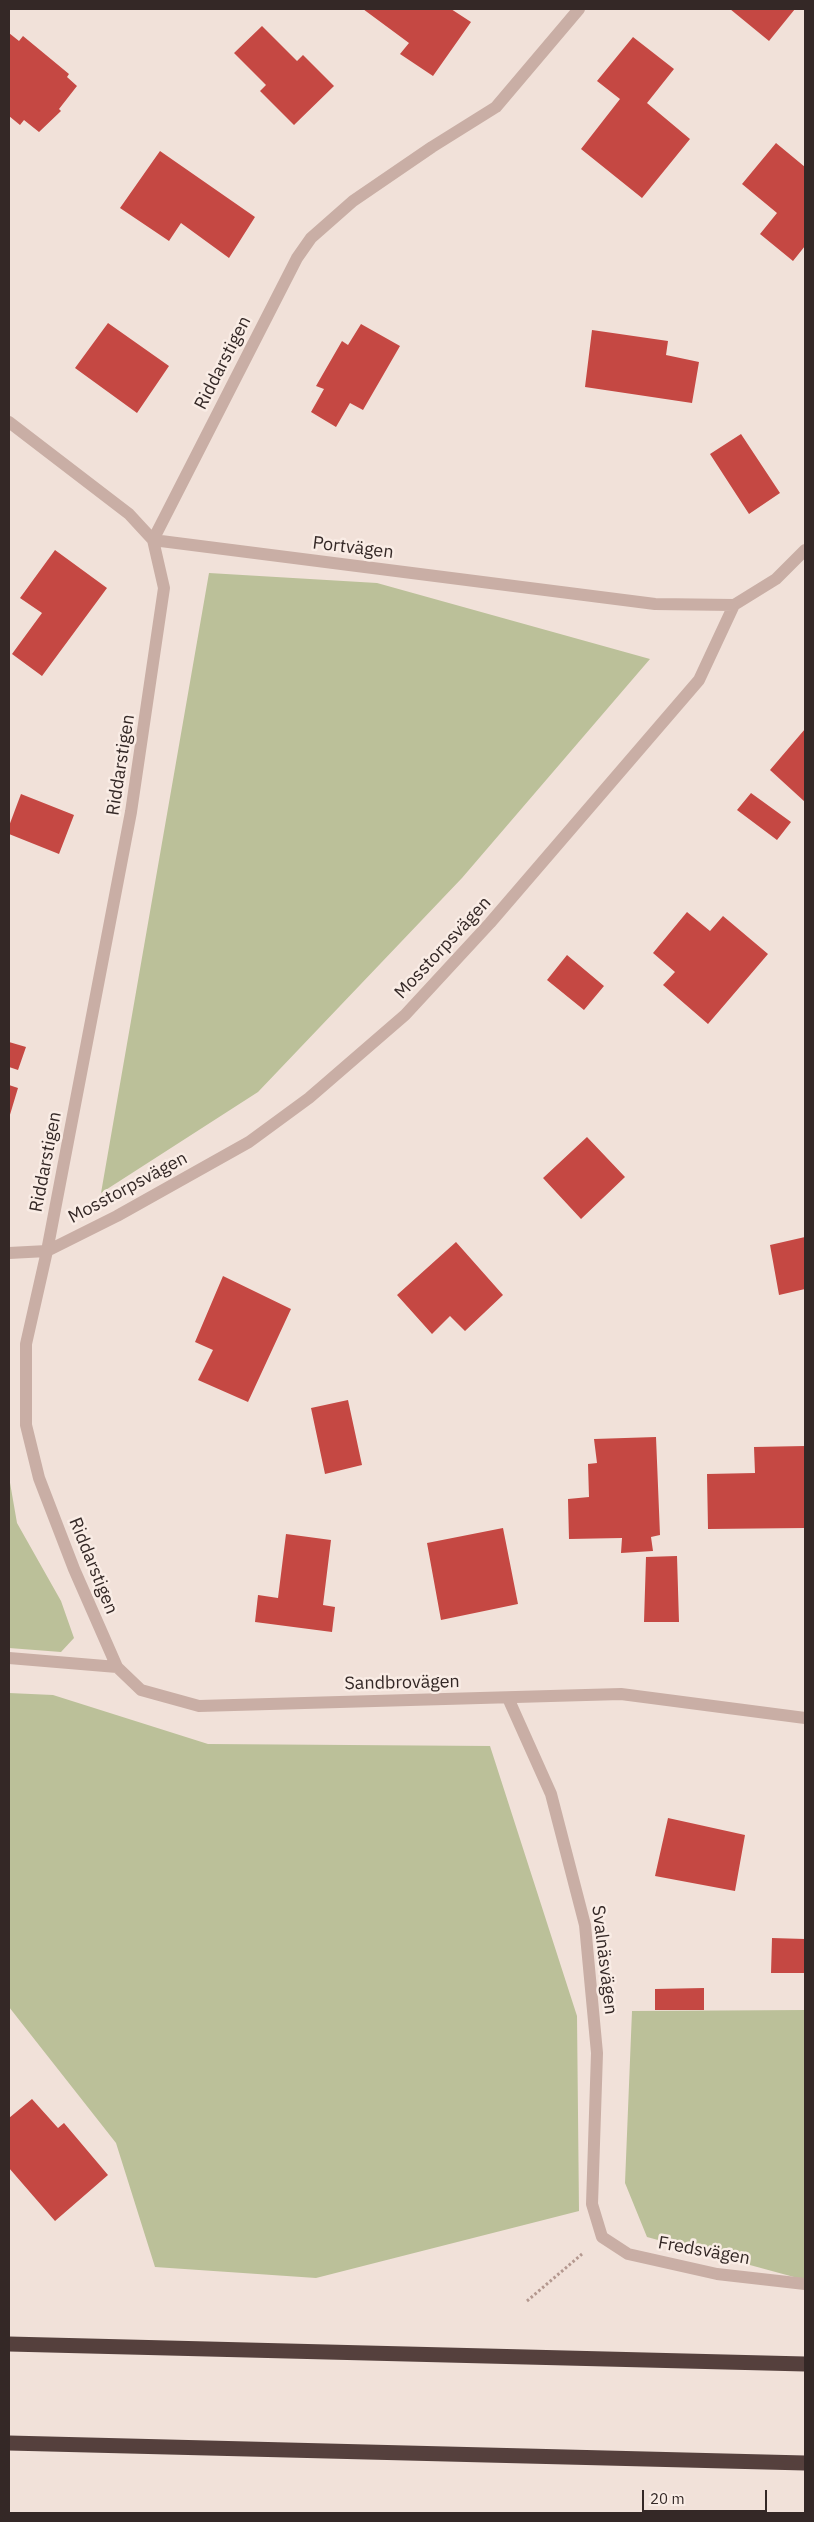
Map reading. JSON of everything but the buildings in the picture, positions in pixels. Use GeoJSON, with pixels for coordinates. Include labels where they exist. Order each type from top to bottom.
{"type":"FeatureCollection","features":[{"type":"Feature","properties":{"kind":"highway"},"geometry":{"type":"LineString","coordinates":[[9,2344],[805,2364]]}},
{"type":"Feature","properties":{"kind":"highway"},"geometry":{"type":"LineString","coordinates":[[9,2443],[805,2463]]}},
{"type":"Feature","properties":{"kind":"street","name":"Riddarstigen"},"geometry":{"type":"LineString","coordinates":[[117,1667],[74,1570],[43,1487],[26,1425],[26,1344],[47,1251],[131,812],[150,692],[164,588],[153,540],[279,292],[297,258],[312,238],[354,201],[432,147],[496,107],[579,9]]}},
{"type":"Feature","properties":{"kind":"street"},"geometry":{"type":"LineString","coordinates":[[9,422],[129,514],[153,540]]}},
{"type":"Feature","properties":{"kind":"street","name":"Portvägen"},"geometry":{"type":"LineString","coordinates":[[153,540],[655,604],[734,605]]}},
{"type":"Feature","properties":{"kind":"street"},"geometry":{"type":"LineString","coordinates":[[734,605],[776,579],[805,550]]}},
{"type":"Feature","properties":{"kind":"street","name":"Mosstorpsvägen"},"geometry":{"type":"LineString","coordinates":[[9,1253],[47,1251],[117,1216],[249,1142],[309,1098],[405,1014],[490,923],[699,680],[734,605]]}},
{"type":"Feature","properties":{"kind":"street"},"geometry":{"type":"LineString","coordinates":[[9,1658],[117,1667]]}},
{"type":"Feature","properties":{"kind":"street","name":"Sandbrovägen"},"geometry":{"type":"LineString","coordinates":[[117,1667],[142,1690],[199,1706],[621,1694],[805,1718]]}},
{"type":"Feature","properties":{"kind":"street","name":"Svalnäsvägen"},"geometry":{"type":"LineString","coordinates":[[508,1698],[551,1794],[585,1925],[597,2053],[592,2204],[602,2237]]}},
{"type":"Feature","properties":{"kind":"street","name":"Fredsvägen"},"geometry":{"type":"LineString","coordinates":[[602,2237],[628,2254],[717,2274],[805,2284]]}},
{"type":"Feature","properties":{"kind":"path"},"geometry":{"type":"LineString","coordinates":[[527,2301],[602,2237]]}},
{"type":"Feature","properties":{"kind":"green space"},"geometry":{"type":"Polygon","coordinates":[[[209,573],[377,583],[650,659],[462,878],[258,1092],[101,1193],[209,573]]]}},
{"type":"Feature","properties":{"kind":"green space"},"geometry":{"type":"Polygon","coordinates":[[[9,1477],[17,1523],[61,1601],[74,1638],[61,1652],[9,1648],[9,1477]]]}},
{"type":"Feature","properties":{"kind":"green space"},"geometry":{"type":"Polygon","coordinates":[[[9,1693],[53,1695],[208,1744],[490,1746],[577,2016],[579,2211],[316,2278],[155,2267],[116,2143],[9,2007],[9,1693]]]}},
{"type":"Feature","properties":{"kind":"green space"},"geometry":{"type":"Polygon","coordinates":[[[805,2010],[805,2280],[647,2237],[625,2183],[632,2011],[805,2010]]]}}]}
